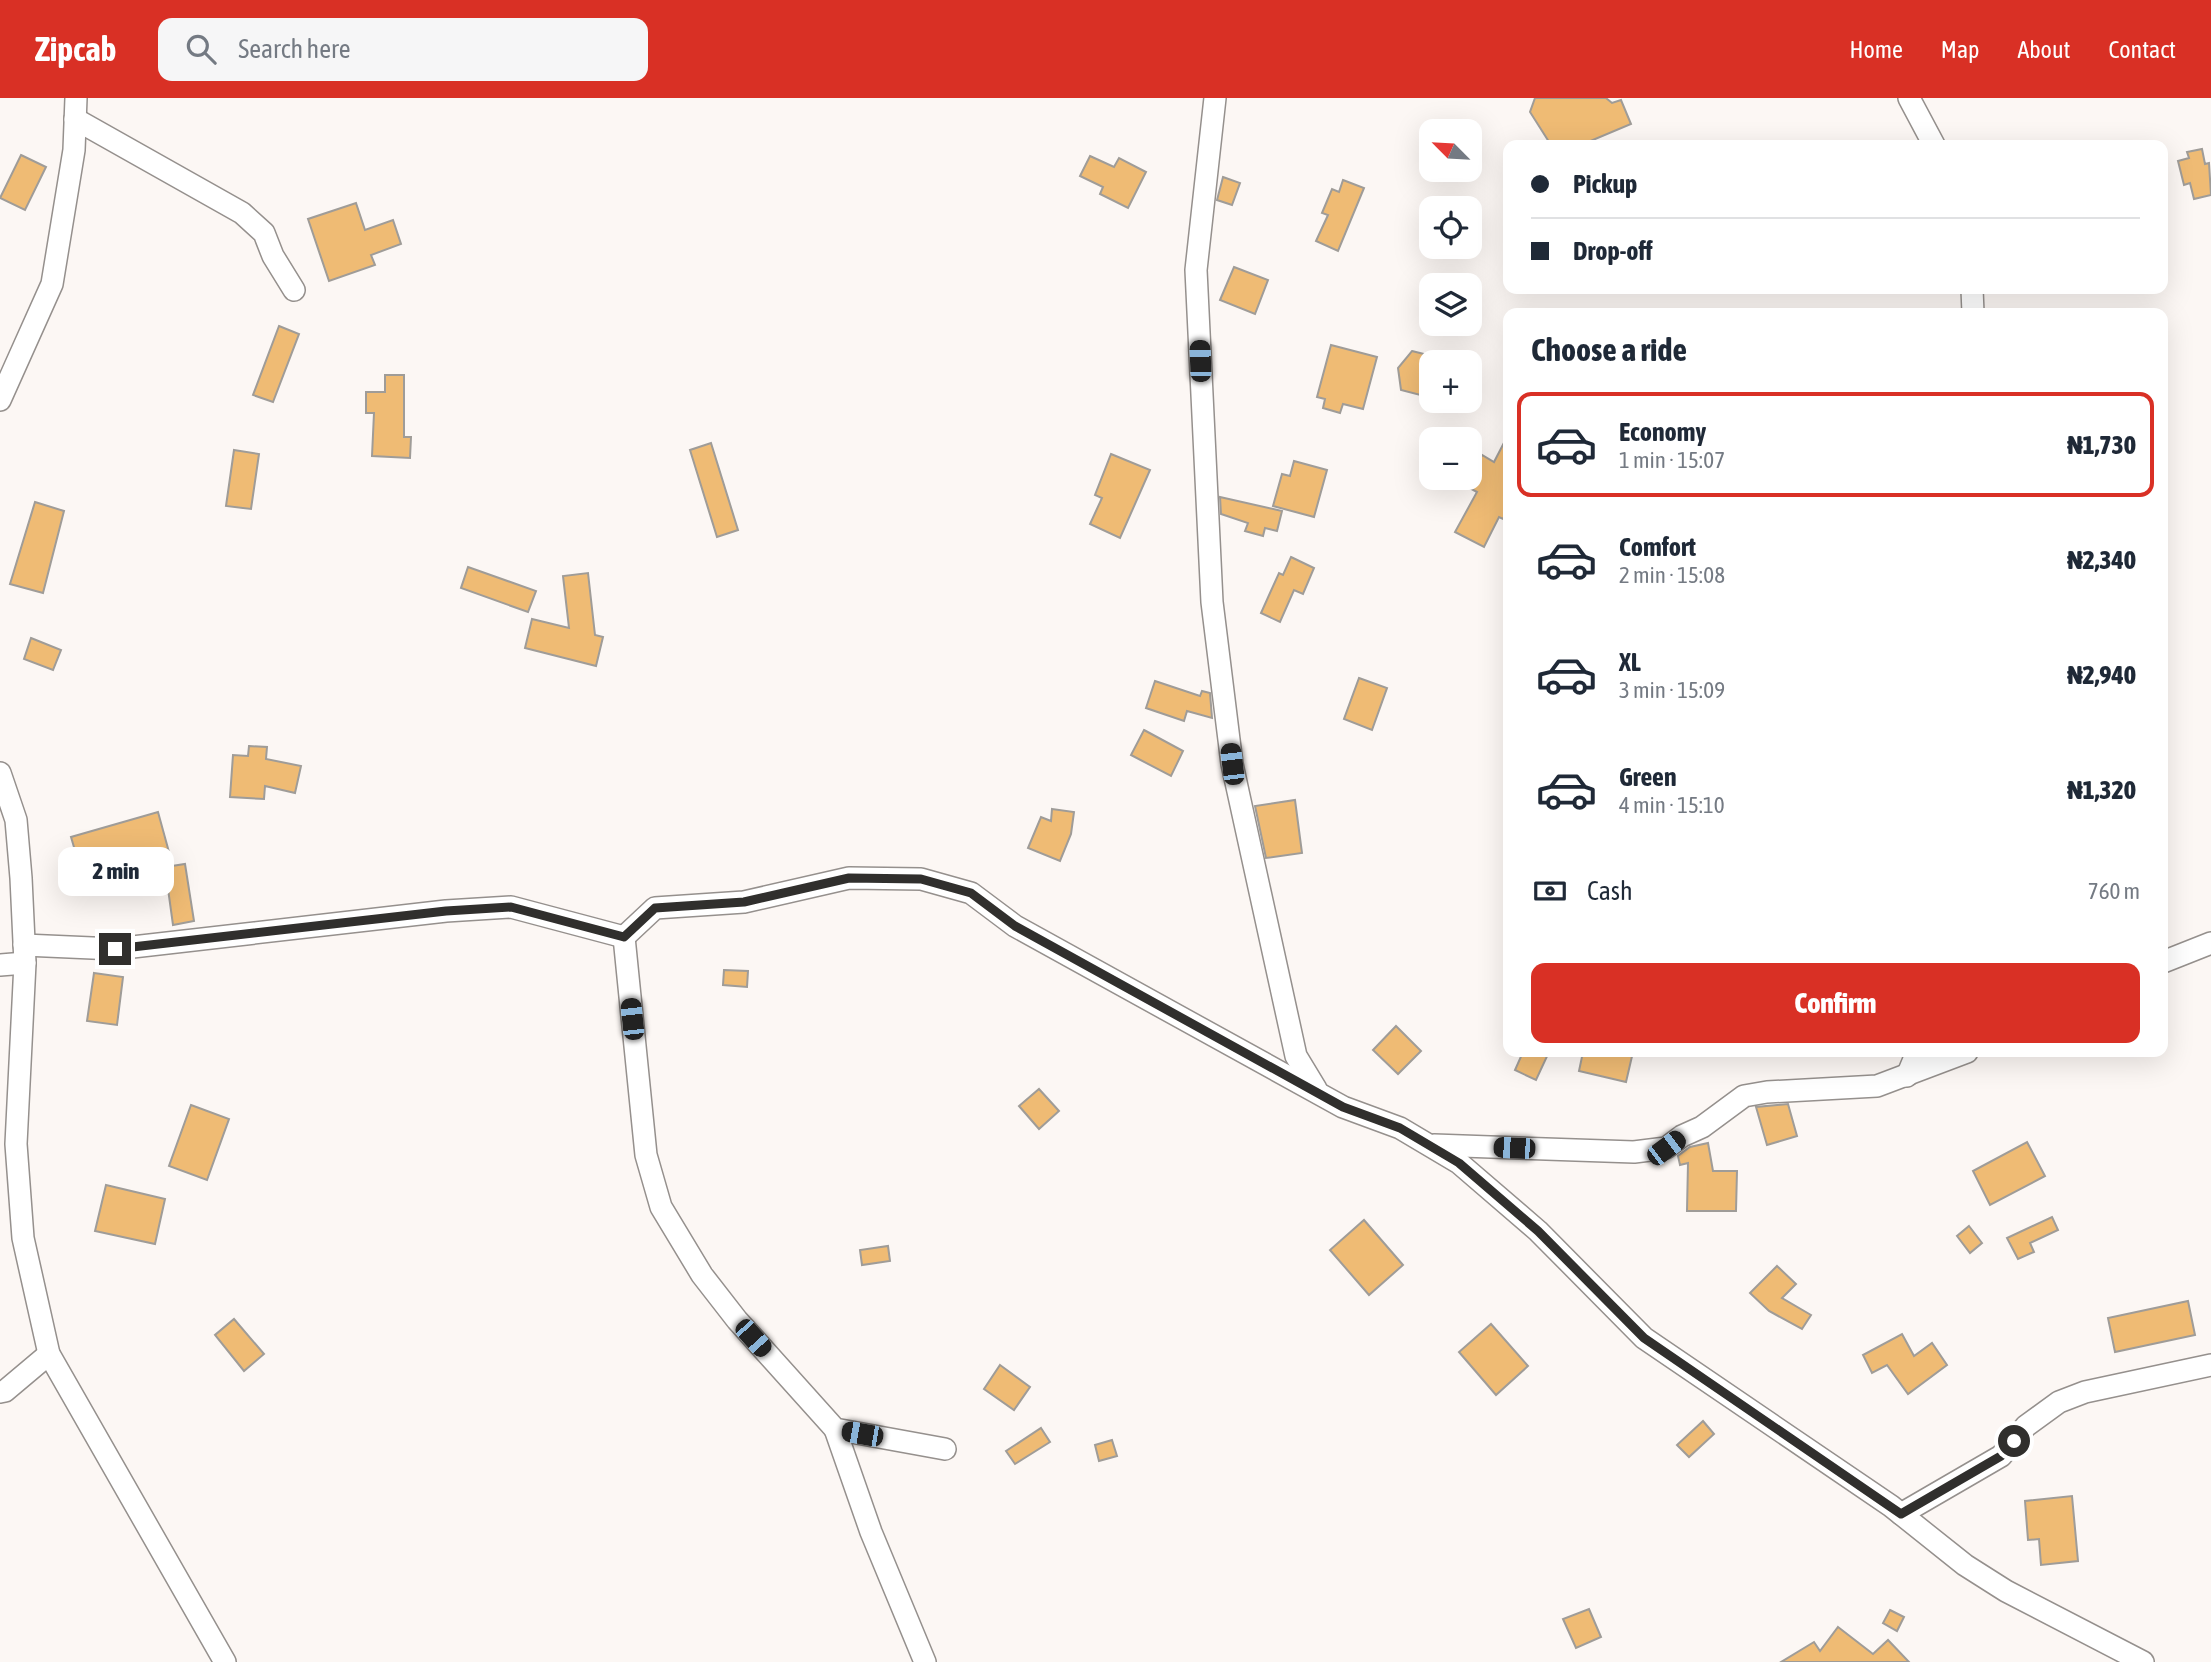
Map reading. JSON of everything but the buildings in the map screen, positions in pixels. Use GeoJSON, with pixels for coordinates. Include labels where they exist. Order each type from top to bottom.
{"type":"FeatureCollection","features":[{"type":"Feature","properties":{"kind":"street"},"geometry":{"type":"LineString","coordinates":[[1215,98],[1196,270],[1212,602],[1232,764],[1296,1056],[1317,1092]]}},
{"type":"Feature","properties":{"kind":"street"},"geometry":{"type":"LineString","coordinates":[[1909,98],[1931,140]]}},
{"type":"Feature","properties":{"kind":"street"},"geometry":{"type":"LineString","coordinates":[[0,400],[52,284],[74,149],[76,109],[242,213],[264,233],[273,257],[294,290]]}},
{"type":"Feature","properties":{"kind":"street"},"geometry":{"type":"LineString","coordinates":[[0,774],[16,820],[24,954],[16,1144],[23,1238],[49,1354],[225,1662]]}},
{"type":"Feature","properties":{"kind":"street"},"geometry":{"type":"LineString","coordinates":[[624,937],[655,908],[744,902],[849,878],[921,879],[971,893],[1015,926],[1343,1107],[1400,1128],[1432,1145],[1497,1193],[1644,1338],[1901,1514],[1965,1564],[2007,1591],[2143,1662]]}},
{"type":"Feature","properties":{"kind":"street"},"geometry":{"type":"LineString","coordinates":[[0,965],[24,954],[115,949],[446,911],[511,907],[624,937]]}},
{"type":"Feature","properties":{"kind":"street"},"geometry":{"type":"LineString","coordinates":[[624,937],[646,1156],[661,1207],[702,1275],[737,1320],[835,1429],[871,1532],[925,1662]]}},
{"type":"Feature","properties":{"kind":"street"},"geometry":{"type":"LineString","coordinates":[[2168,959],[2211,943]]}},
{"type":"Feature","properties":{"kind":"street"},"geometry":{"type":"LineString","coordinates":[[1907,1076],[1915,1057]]}},
{"type":"Feature","properties":{"kind":"street"},"geometry":{"type":"LineString","coordinates":[[1432,1145],[1634,1152],[1666,1148],[1682,1136],[1702,1127],[1744,1096],[1767,1092],[1877,1086],[1954,1057]]}},
{"type":"Feature","properties":{"kind":"street"},"geometry":{"type":"LineString","coordinates":[[0,1392],[5,1391],[49,1354]]}},
{"type":"Feature","properties":{"kind":"street"},"geometry":{"type":"LineString","coordinates":[[1901,1514],[2001,1456],[2026,1426],[2059,1402],[2085,1392],[2211,1365]]}},
{"type":"Feature","properties":{"kind":"street"},"geometry":{"type":"LineString","coordinates":[[835,1429],[945,1449]]}},
{"type":"Feature","properties":{"kind":"route"},"geometry":{"type":"LineString","coordinates":[[115,949],[446,911],[511,907],[624,937],[655,908],[744,902],[849,878],[921,879],[971,893],[1015,926],[1343,1107],[1400,1128],[1432,1145],[1497,1193],[1644,1338],[1901,1514],[2001,1456],[2014,1441]]}}]}
